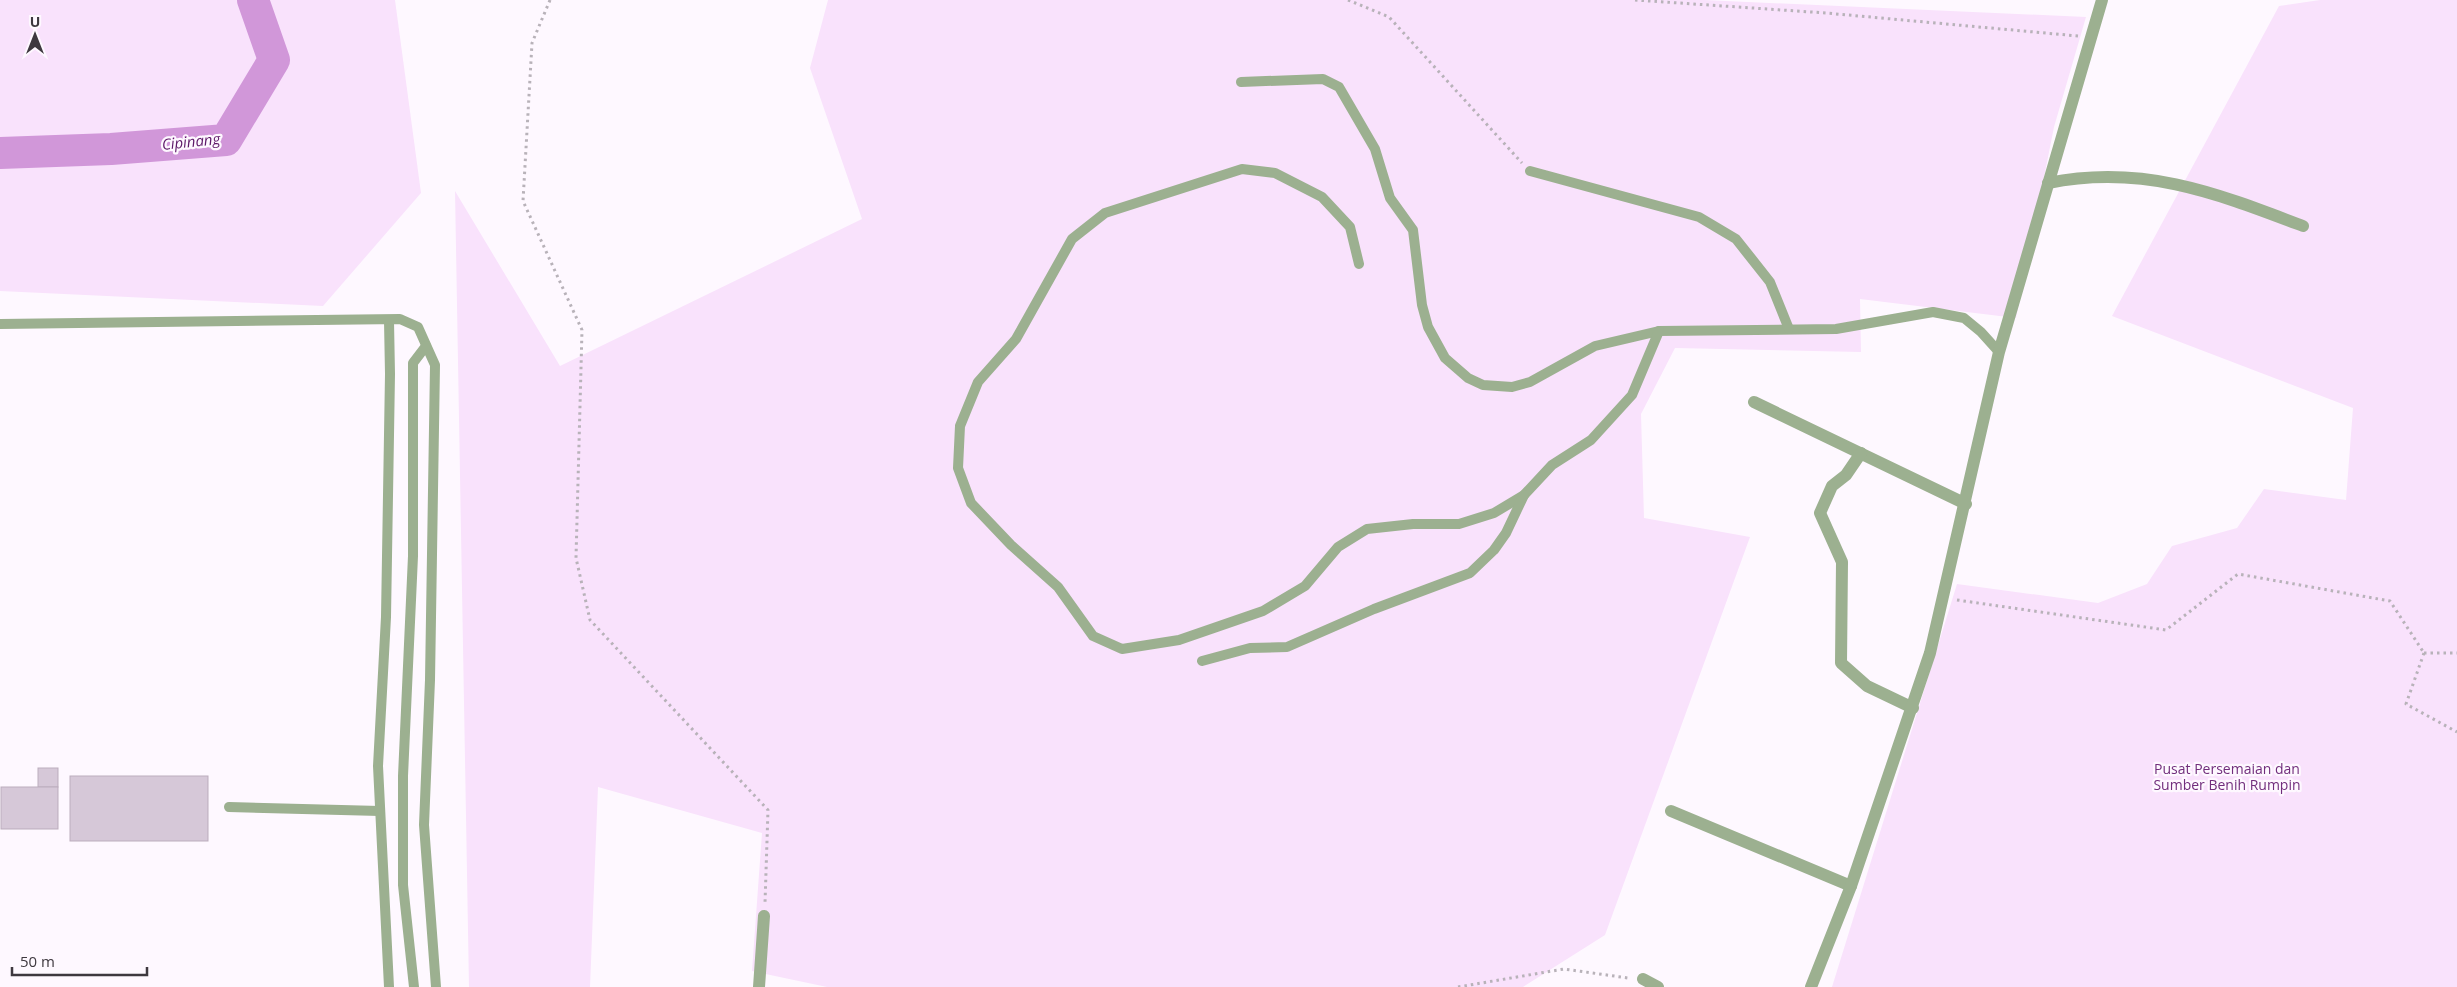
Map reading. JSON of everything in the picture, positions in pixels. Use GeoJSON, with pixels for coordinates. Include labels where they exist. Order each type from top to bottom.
{"type":"FeatureCollection","features":[{"type":"Feature","properties":{"kind":"street"},"geometry":{"type":"LineString","coordinates":[[1811,987],[1851,886],[1930,653],[1966,504],[1999,352],[2102,0]]}},
{"type":"Feature","properties":{"kind":"street"},"geometry":{"type":"LineString","coordinates":[[2048,183],[2077,178],[2121,177],[2171,182],[2237,201],[2304,226]]}},
{"type":"Feature","properties":{"kind":"street"},"geometry":{"type":"LineString","coordinates":[[1754,402],[1966,504]]}},
{"type":"Feature","properties":{"kind":"street"},"geometry":{"type":"LineString","coordinates":[[1861,453],[1846,475],[1832,486],[1820,513],[1842,562],[1841,663],[1867,686],[1912,708]]}},
{"type":"Feature","properties":{"kind":"street"},"geometry":{"type":"LineString","coordinates":[[1671,811],[1851,886]]}},
{"type":"Feature","properties":{"kind":"street"},"geometry":{"type":"LineString","coordinates":[[759,987],[764,916]]}},
{"type":"Feature","properties":{"kind":"street"},"geometry":{"type":"LineString","coordinates":[[1643,980],[1658,987]]}},
{"type":"Feature","properties":{"kind":"lane"},"geometry":{"type":"LineString","coordinates":[[1241,82],[1323,79],[1339,87],[1376,148],[1390,198],[1413,230],[1422,305],[1428,327],[1445,358],[1468,378],[1483,386],[1512,387],[1530,382],[1595,346],[1659,331],[1836,329],[1933,312],[1964,318],[1981,332],[1999,352]]}},
{"type":"Feature","properties":{"kind":"lane"},"geometry":{"type":"LineString","coordinates":[[1359,264],[1350,227],[1322,197],[1275,173],[1242,169],[1105,213],[1072,239],[1016,338],[978,382],[960,426],[958,468],[971,504],[1011,545],[1058,588],[1093,636],[1122,649],[1179,640],[1263,611],[1305,586],[1338,546],[1367,529],[1412,524],[1458,524],[1494,513],[1524,494],[1552,465],[1591,440],[1632,395],[1659,331]]}},
{"type":"Feature","properties":{"kind":"lane"},"geometry":{"type":"LineString","coordinates":[[1530,171],[1698,217],[1736,239],[1770,282],[1788,329]]}},
{"type":"Feature","properties":{"kind":"lane"},"geometry":{"type":"LineString","coordinates":[[0,324],[388,321],[400,319],[418,327],[434,365],[430,680],[424,825],[436,987]]}},
{"type":"Feature","properties":{"kind":"lane"},"geometry":{"type":"LineString","coordinates":[[388,321],[390,374],[386,607],[378,766],[389,987]]}},
{"type":"Feature","properties":{"kind":"lane"},"geometry":{"type":"LineString","coordinates":[[414,987],[403,885],[403,776],[413,556],[413,363],[426,346]]}},
{"type":"Feature","properties":{"kind":"lane"},"geometry":{"type":"LineString","coordinates":[[1202,661],[1250,648],[1287,647],[1374,609],[1470,573],[1494,550],[1506,533],[1524,494]]}},
{"type":"Feature","properties":{"kind":"lane"},"geometry":{"type":"LineString","coordinates":[[229,807],[380,811]]}},
{"type":"Feature","properties":{"kind":"path"},"geometry":{"type":"LineString","coordinates":[[550,0],[532,43],[523,201],[582,330],[576,558],[590,620],[768,810],[764,916]]}},
{"type":"Feature","properties":{"kind":"path"},"geometry":{"type":"LineString","coordinates":[[1348,0],[1389,17],[1530,171]]}},
{"type":"Feature","properties":{"kind":"path"},"geometry":{"type":"LineString","coordinates":[[1635,0],[1826,13],[2090,37]]}},
{"type":"Feature","properties":{"kind":"path"},"geometry":{"type":"LineString","coordinates":[[1944,598],[2166,630],[2238,574],[2390,601],[2424,654]]}},
{"type":"Feature","properties":{"kind":"path"},"geometry":{"type":"LineString","coordinates":[[2424,654],[2457,653]]}},
{"type":"Feature","properties":{"kind":"path"},"geometry":{"type":"LineString","coordinates":[[2424,654],[2406,704],[2457,732]]}},
{"type":"Feature","properties":{"kind":"path"},"geometry":{"type":"LineString","coordinates":[[1458,987],[1564,969],[1643,980]]}},
{"type":"Feature","properties":{"kind":"green space"},"geometry":{"type":"Polygon","coordinates":[[[0,0],[395,0],[421,193],[323,306],[0,291],[0,0]]]}},
{"type":"Feature","properties":{"kind":"green space"},"geometry":{"type":"Polygon","coordinates":[[[828,0],[1704,0],[2086,17],[2054,127],[2016,318],[1860,299],[1861,352],[1675,348],[1641,414],[1644,518],[1750,537],[1605,935],[1523,987],[827,987],[752,971],[762,833],[598,787],[590,987],[469,987],[455,191],[560,366],[862,219],[810,68],[828,0]]]}},
{"type":"Feature","properties":{"kind":"green space","name":"Pusat Persemaian dan Sumber Benih Rumpin"},"geometry":{"type":"Polygon","coordinates":[[[2320,0],[2457,0],[2457,987],[1832,987],[1957,584],[2098,603],[2147,584],[2172,546],[2237,528],[2264,489],[2346,500],[2353,408],[2112,316],[2279,6],[2320,0]]]}},
{"type":"Feature","properties":{"kind":"building"},"geometry":{"type":"Polygon","coordinates":[[[38,768],[58,768],[58,787],[38,787],[38,768]]]}},
{"type":"Feature","properties":{"kind":"building"},"geometry":{"type":"Polygon","coordinates":[[[70,776],[208,776],[208,841],[70,841],[70,776]]]}},
{"type":"Feature","properties":{"kind":"building"},"geometry":{"type":"Polygon","coordinates":[[[1,787],[58,787],[58,829],[1,829],[1,787]]]}},
{"type":"Feature","properties":{"kind":"waterway","name":"Cipinang"},"geometry":{"type":"LineString","coordinates":[[0,153],[111,149],[226,140],[274,60],[253,0]]}}]}
